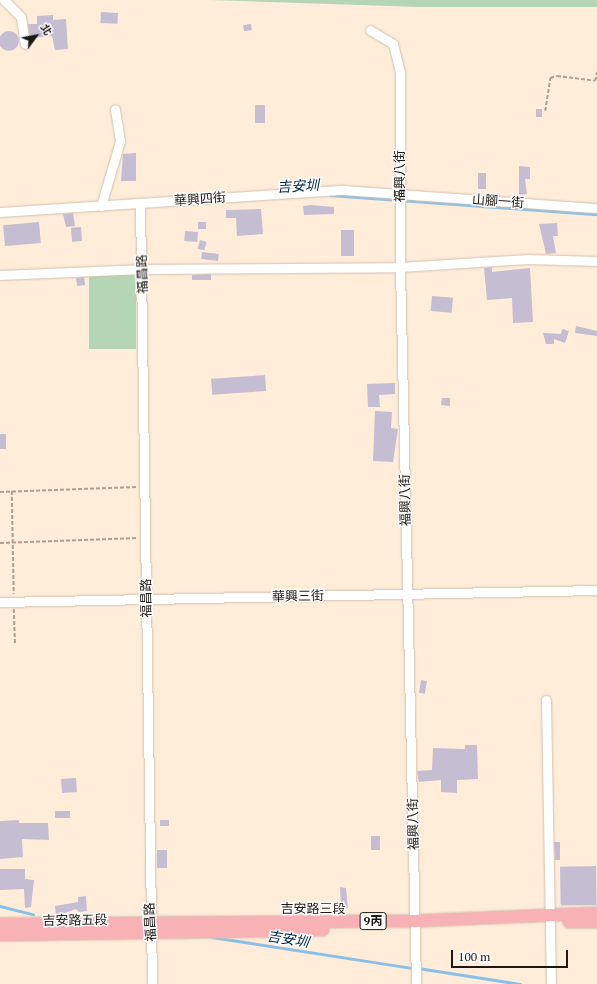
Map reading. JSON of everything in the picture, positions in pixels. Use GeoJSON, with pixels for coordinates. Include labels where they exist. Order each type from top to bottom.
{"type":"FeatureCollection","features":[{"type":"Feature","properties":{"kind":"main road","name":"吉安路三段"},"geometry":{"type":"LineString","coordinates":[[150,927],[415,925],[550,918],[597,913]]}},
{"type":"Feature","properties":{"kind":"main road","name":"吉安路三段"},"geometry":{"type":"LineString","coordinates":[[550,918],[597,922]]}},
{"type":"Feature","properties":{"kind":"main road","name":"吉安路五段"},"geometry":{"type":"LineString","coordinates":[[0,924],[150,927]]}},
{"type":"Feature","properties":{"kind":"main road","name":"吉安路五段"},"geometry":{"type":"LineString","coordinates":[[0,935],[150,927]]}},
{"type":"Feature","properties":{"kind":"street"},"geometry":{"type":"LineString","coordinates":[[4,0],[22,17],[25,44]]}},
{"type":"Feature","properties":{"kind":"street","name":"福興八街"},"geometry":{"type":"LineString","coordinates":[[370,30],[393,44],[398,55],[400,267],[416,984]]}},
{"type":"Feature","properties":{"kind":"street"},"geometry":{"type":"LineString","coordinates":[[101,206],[120,141],[115,108]]}},
{"type":"Feature","properties":{"kind":"street","name":"華興四街"},"geometry":{"type":"LineString","coordinates":[[0,212],[101,206],[140,207],[343,190],[400,199]]}},
{"type":"Feature","properties":{"kind":"street","name":"山腳一街"},"geometry":{"type":"LineString","coordinates":[[400,199],[597,208]]}},
{"type":"Feature","properties":{"kind":"street","name":"福昌路"},"geometry":{"type":"LineString","coordinates":[[140,207],[152,984]]}},
{"type":"Feature","properties":{"kind":"street"},"geometry":{"type":"LineString","coordinates":[[0,275],[142,268],[400,267],[528,259],[597,261]]}},
{"type":"Feature","properties":{"kind":"street","name":"華興三街"},"geometry":{"type":"LineString","coordinates":[[0,602],[597,590]]}},
{"type":"Feature","properties":{"kind":"street"},"geometry":{"type":"LineString","coordinates":[[546,700],[551,984]]}},
{"type":"Feature","properties":{"kind":"path"},"geometry":{"type":"LineString","coordinates":[[545,111],[550,78],[557,76],[595,81],[597,72]]}},
{"type":"Feature","properties":{"kind":"path"},"geometry":{"type":"LineString","coordinates":[[0,492],[144,486]]}},
{"type":"Feature","properties":{"kind":"path"},"geometry":{"type":"LineString","coordinates":[[12,492],[15,644]]}},
{"type":"Feature","properties":{"kind":"path"},"geometry":{"type":"LineString","coordinates":[[0,543],[145,538]]}},
{"type":"Feature","properties":{"kind":"green space"},"geometry":{"type":"Polygon","coordinates":[[[210,0],[597,0],[597,7],[420,7],[210,0]]]}},
{"type":"Feature","properties":{"kind":"green space"},"geometry":{"type":"Polygon","coordinates":[[[89,272],[136,272],[136,349],[89,349],[89,272]]]}},
{"type":"Feature","properties":{"kind":"building"},"geometry":{"type":"Polygon","coordinates":[[[101,12],[118,13],[117,24],[100,23],[101,12]]]}},
{"type":"Feature","properties":{"kind":"building"},"geometry":{"type":"Polygon","coordinates":[[[53,15],[53,20],[66,19],[68,49],[55,50],[52,36],[30,38],[28,24],[37,24],[37,16],[53,15]]]}},
{"type":"Feature","properties":{"kind":"building"},"geometry":{"type":"Polygon","coordinates":[[[251,24],[252,30],[244,31],[243,25],[251,24]]]}},
{"type":"Feature","properties":{"kind":"building"},"geometry":{"type":"Polygon","coordinates":[[[9,31],[16,34],[19,41],[16,48],[9,51],[2,48],[-1,41],[2,34],[9,31]]]}},
{"type":"Feature","properties":{"kind":"building"},"geometry":{"type":"Polygon","coordinates":[[[255,105],[265,105],[265,123],[255,123],[255,105]]]}},
{"type":"Feature","properties":{"kind":"building"},"geometry":{"type":"Polygon","coordinates":[[[536,109],[542,109],[542,117],[536,117],[536,109]]]}},
{"type":"Feature","properties":{"kind":"building"},"geometry":{"type":"Polygon","coordinates":[[[136,153],[136,181],[121,181],[123,154],[136,153]]]}},
{"type":"Feature","properties":{"kind":"building"},"geometry":{"type":"Polygon","coordinates":[[[519,166],[530,167],[530,179],[525,179],[527,194],[519,195],[519,166]]]}},
{"type":"Feature","properties":{"kind":"building"},"geometry":{"type":"Polygon","coordinates":[[[478,173],[486,173],[486,189],[478,189],[478,173]]]}},
{"type":"Feature","properties":{"kind":"building"},"geometry":{"type":"Polygon","coordinates":[[[311,205],[334,207],[334,214],[304,215],[303,206],[311,205]]]}},
{"type":"Feature","properties":{"kind":"building"},"geometry":{"type":"Polygon","coordinates":[[[261,209],[263,234],[237,236],[236,218],[226,218],[226,210],[261,209]]]}},
{"type":"Feature","properties":{"kind":"building"},"geometry":{"type":"Polygon","coordinates":[[[73,213],[75,226],[66,227],[63,214],[73,213]]]}},
{"type":"Feature","properties":{"kind":"building"},"geometry":{"type":"Polygon","coordinates":[[[39,222],[41,243],[5,246],[3,225],[39,222]]]}},
{"type":"Feature","properties":{"kind":"building"},"geometry":{"type":"Polygon","coordinates":[[[198,222],[206,222],[206,229],[198,229],[198,222]]]}},
{"type":"Feature","properties":{"kind":"building"},"geometry":{"type":"Polygon","coordinates":[[[557,223],[558,236],[553,236],[556,253],[546,254],[539,224],[557,223]]]}},
{"type":"Feature","properties":{"kind":"building"},"geometry":{"type":"Polygon","coordinates":[[[81,227],[82,241],[72,242],[71,228],[81,227]]]}},
{"type":"Feature","properties":{"kind":"building"},"geometry":{"type":"Polygon","coordinates":[[[341,230],[354,230],[354,256],[341,256],[341,230]]]}},
{"type":"Feature","properties":{"kind":"building"},"geometry":{"type":"Polygon","coordinates":[[[185,231],[198,232],[197,242],[184,241],[185,231]]]}},
{"type":"Feature","properties":{"kind":"building"},"geometry":{"type":"Polygon","coordinates":[[[200,240],[207,242],[204,251],[198,249],[200,240]]]}},
{"type":"Feature","properties":{"kind":"building"},"geometry":{"type":"Polygon","coordinates":[[[202,252],[219,254],[218,261],[201,259],[202,252]]]}},
{"type":"Feature","properties":{"kind":"building"},"geometry":{"type":"Polygon","coordinates":[[[492,267],[492,272],[530,268],[533,322],[513,323],[512,298],[487,300],[484,268],[492,267]]]}},
{"type":"Feature","properties":{"kind":"building"},"geometry":{"type":"Polygon","coordinates":[[[211,274],[211,280],[192,280],[192,275],[211,274]]]}},
{"type":"Feature","properties":{"kind":"building"},"geometry":{"type":"Polygon","coordinates":[[[84,277],[85,285],[77,286],[76,278],[84,277]]]}},
{"type":"Feature","properties":{"kind":"building"},"geometry":{"type":"Polygon","coordinates":[[[432,296],[453,298],[452,313],[431,311],[432,296]]]}},
{"type":"Feature","properties":{"kind":"building"},"geometry":{"type":"Polygon","coordinates":[[[576,326],[597,331],[597,336],[575,333],[576,326]]]}},
{"type":"Feature","properties":{"kind":"building"},"geometry":{"type":"Polygon","coordinates":[[[562,329],[569,331],[565,343],[554,339],[554,344],[546,344],[543,333],[561,334],[562,329]]]}},
{"type":"Feature","properties":{"kind":"building"},"geometry":{"type":"Polygon","coordinates":[[[265,375],[266,391],[212,395],[211,379],[265,375]]]}},
{"type":"Feature","properties":{"kind":"building"},"geometry":{"type":"Polygon","coordinates":[[[395,383],[395,394],[379,395],[380,407],[368,407],[367,384],[395,383]]]}},
{"type":"Feature","properties":{"kind":"building"},"geometry":{"type":"Polygon","coordinates":[[[442,398],[450,398],[450,406],[441,405],[442,398]]]}},
{"type":"Feature","properties":{"kind":"building"},"geometry":{"type":"Polygon","coordinates":[[[375,411],[392,412],[391,428],[398,429],[393,462],[373,461],[375,411]]]}},
{"type":"Feature","properties":{"kind":"building"},"geometry":{"type":"Polygon","coordinates":[[[0,434],[6,434],[6,449],[0,449],[0,434]]]}},
{"type":"Feature","properties":{"kind":"building"},"geometry":{"type":"Polygon","coordinates":[[[421,680],[427,681],[425,694],[419,693],[421,680]]]}},
{"type":"Feature","properties":{"kind":"building"},"geometry":{"type":"Polygon","coordinates":[[[465,745],[477,745],[478,779],[457,780],[457,793],[441,792],[441,780],[419,782],[417,771],[432,770],[433,748],[465,749],[465,745]]]}},
{"type":"Feature","properties":{"kind":"building"},"geometry":{"type":"Polygon","coordinates":[[[76,778],[77,792],[62,793],[61,779],[76,778]]]}},
{"type":"Feature","properties":{"kind":"building"},"geometry":{"type":"Polygon","coordinates":[[[55,811],[70,811],[70,818],[55,818],[55,811]]]}},
{"type":"Feature","properties":{"kind":"building"},"geometry":{"type":"Polygon","coordinates":[[[19,820],[19,823],[48,823],[49,840],[22,839],[23,857],[0,859],[0,821],[19,820]]]}},
{"type":"Feature","properties":{"kind":"building"},"geometry":{"type":"Polygon","coordinates":[[[160,820],[169,820],[169,826],[160,826],[160,820]]]}},
{"type":"Feature","properties":{"kind":"building"},"geometry":{"type":"Polygon","coordinates":[[[371,836],[380,836],[380,850],[371,850],[371,836]]]}},
{"type":"Feature","properties":{"kind":"building"},"geometry":{"type":"Polygon","coordinates":[[[554,842],[560,842],[560,860],[555,860],[554,842]]]}},
{"type":"Feature","properties":{"kind":"building"},"geometry":{"type":"Polygon","coordinates":[[[157,850],[167,850],[167,868],[157,868],[157,850]]]}},
{"type":"Feature","properties":{"kind":"building"},"geometry":{"type":"Polygon","coordinates":[[[596,866],[597,905],[561,906],[560,867],[596,866]]]}},
{"type":"Feature","properties":{"kind":"building"},"geometry":{"type":"Polygon","coordinates":[[[0,869],[25,869],[25,879],[34,880],[31,907],[25,908],[24,889],[0,890],[0,869]]]}},
{"type":"Feature","properties":{"kind":"building"},"geometry":{"type":"Polygon","coordinates":[[[340,887],[346,888],[348,908],[341,909],[340,887]]]}},
{"type":"Feature","properties":{"kind":"building"},"geometry":{"type":"Polygon","coordinates":[[[86,896],[87,911],[79,912],[76,909],[56,916],[55,906],[78,902],[78,897],[86,896]]]}},
{"type":"Feature","properties":{"kind":"waterway","name":"吉安圳"},"geometry":{"type":"LineString","coordinates":[[330,195],[597,214]]}},
{"type":"Feature","properties":{"kind":"waterway","name":"吉安圳"},"geometry":{"type":"LineString","coordinates":[[0,906],[33,914]]}},
{"type":"Feature","properties":{"kind":"waterway","name":"吉安圳"},"geometry":{"type":"LineString","coordinates":[[212,937],[413,968]]}},
{"type":"Feature","properties":{"kind":"waterway","name":"吉安圳"},"geometry":{"type":"LineString","coordinates":[[418,968],[520,984]]}}]}
